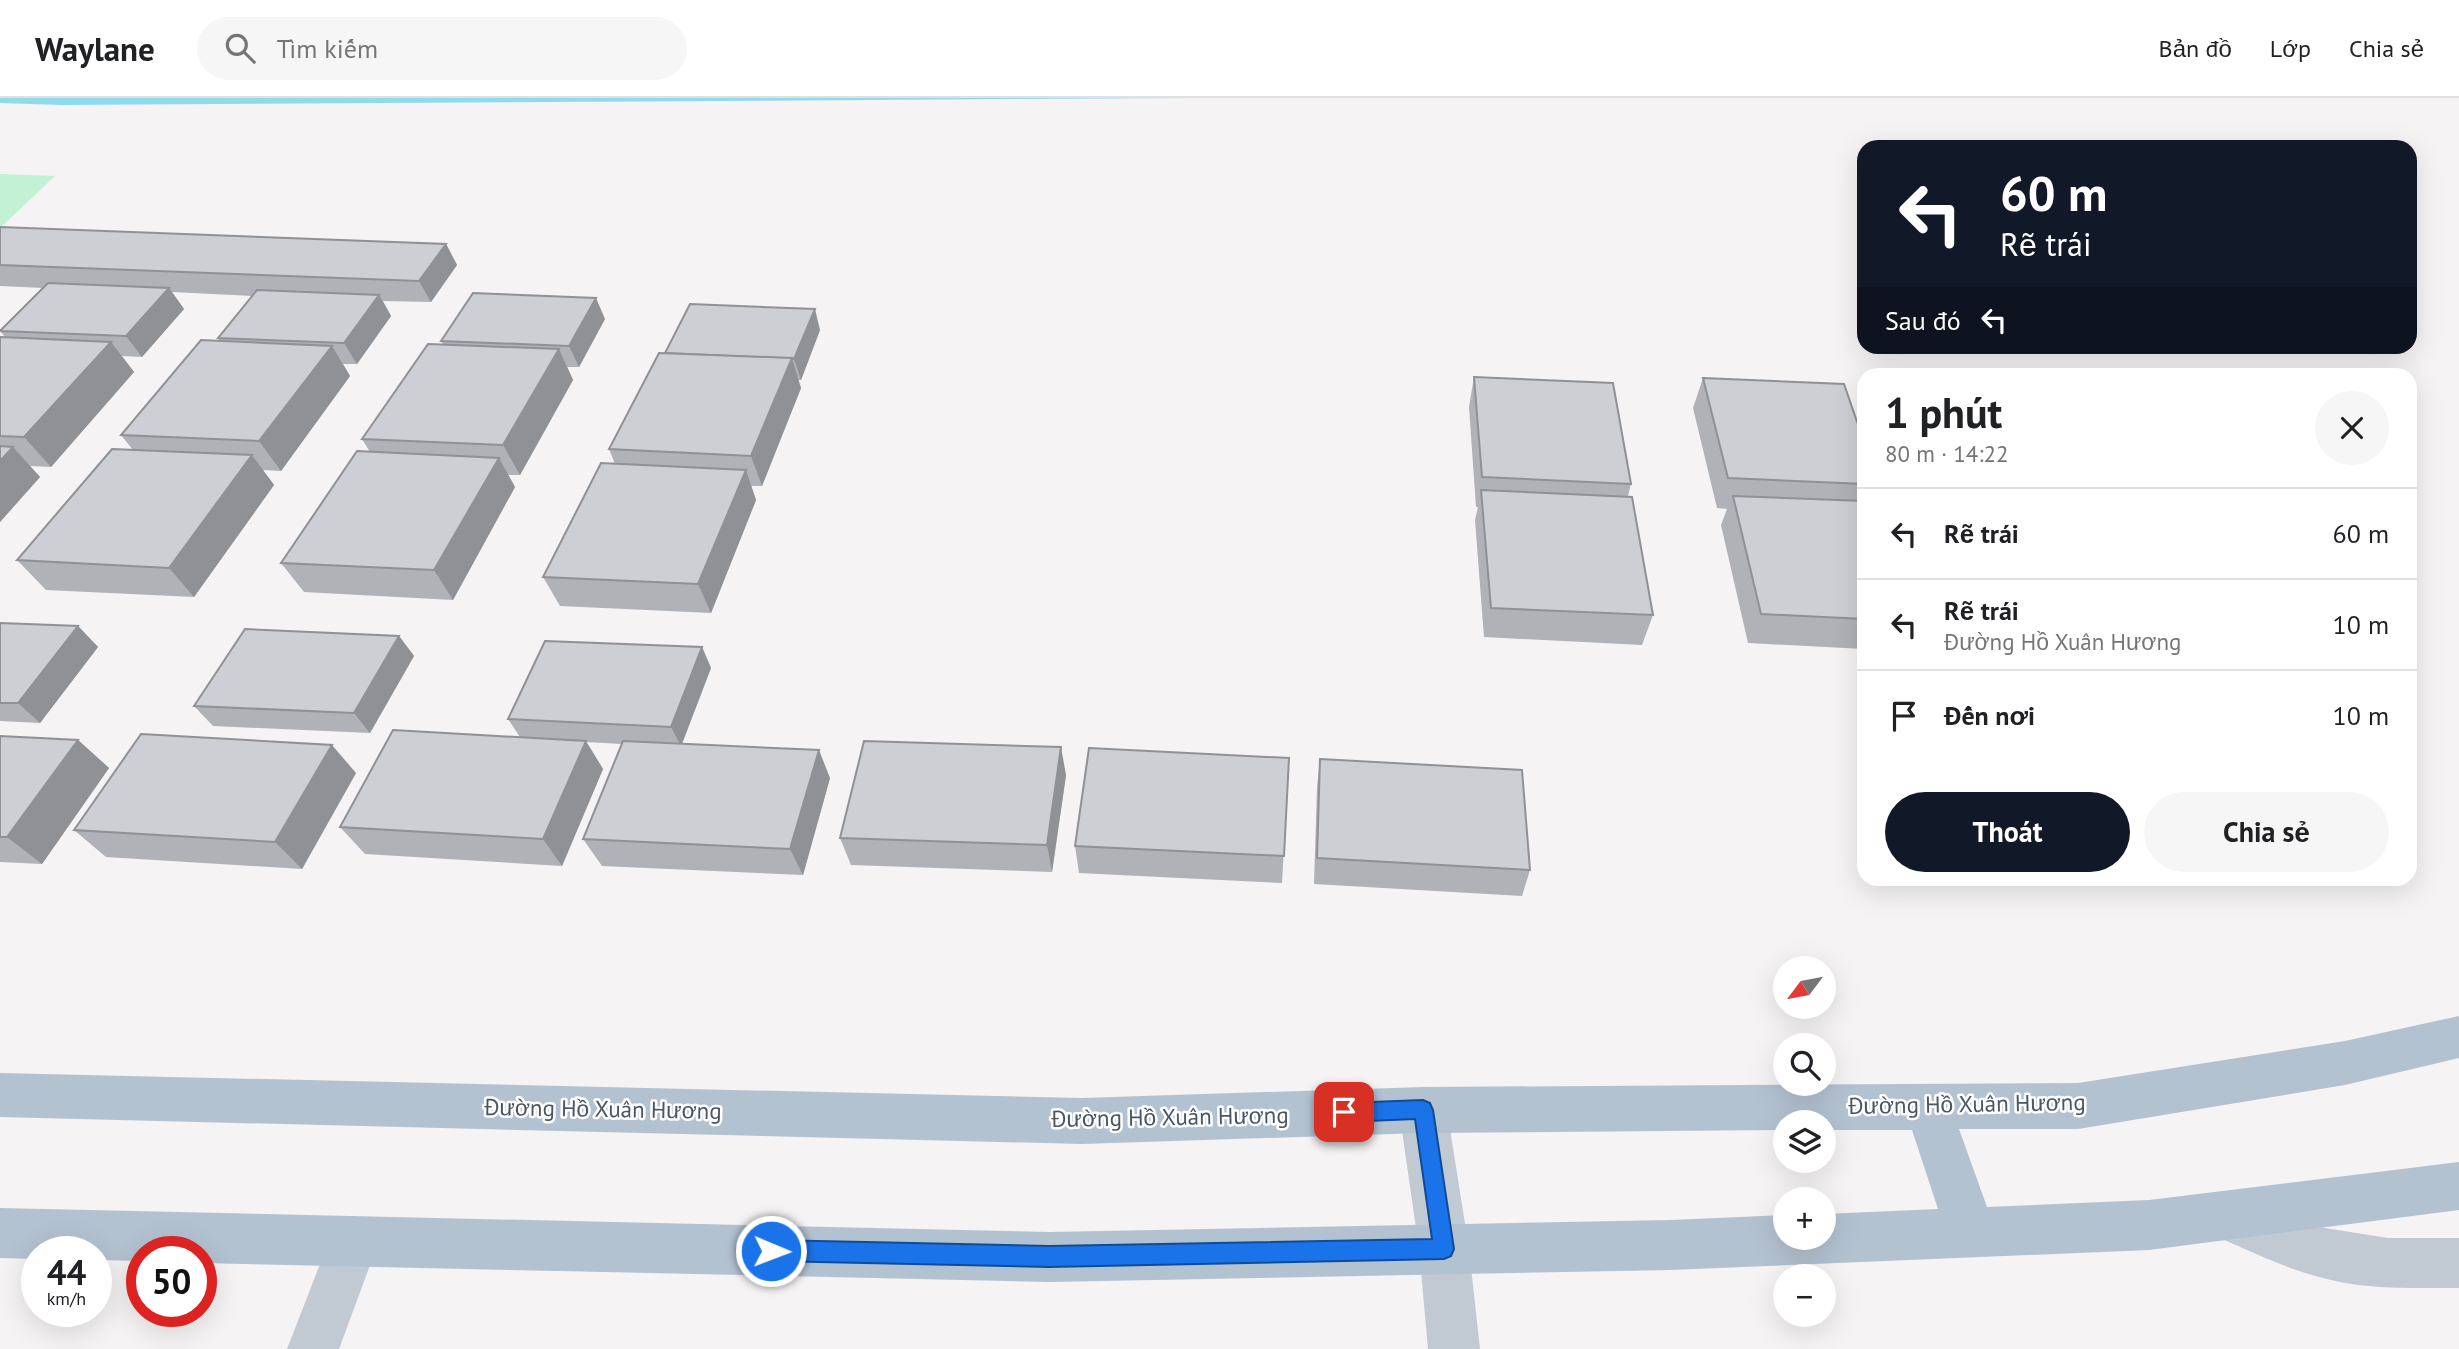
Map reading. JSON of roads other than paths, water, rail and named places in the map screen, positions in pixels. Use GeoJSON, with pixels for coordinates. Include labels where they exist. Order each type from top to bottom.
{"type":"FeatureCollection","features":[{"type":"Feature","properties":{"kind":"main road","name":"Đường Hồ Xuân Hương"},"geometry":{"type":"LineString","coordinates":[[0,1095],[1082,1121],[1423,1110],[2078,1106],[2345,1063],[2459,1037]]}},
{"type":"Feature","properties":{"kind":"main road"},"geometry":{"type":"LineString","coordinates":[[1927,1106],[1971,1232]]}},
{"type":"Feature","properties":{"kind":"main road"},"geometry":{"type":"LineString","coordinates":[[0,1233],[1049,1257],[1671,1245],[2149,1225],[2459,1186]]}},
{"type":"Feature","properties":{"kind":"street"},"geometry":{"type":"LineString","coordinates":[[1423,1110],[1444,1249],[1454,1349]]}},
{"type":"Feature","properties":{"kind":"street"},"geometry":{"type":"LineString","coordinates":[[2225,1216],[2319,1252],[2388,1263],[2459,1263]]}},
{"type":"Feature","properties":{"kind":"street"},"geometry":{"type":"LineString","coordinates":[[313,1349],[354,1241]]}},
{"type":"Feature","properties":{"kind":"water"},"geometry":{"type":"Polygon","coordinates":[[[0,98],[1194,98],[61,105],[0,103],[0,98]]]}}]}
